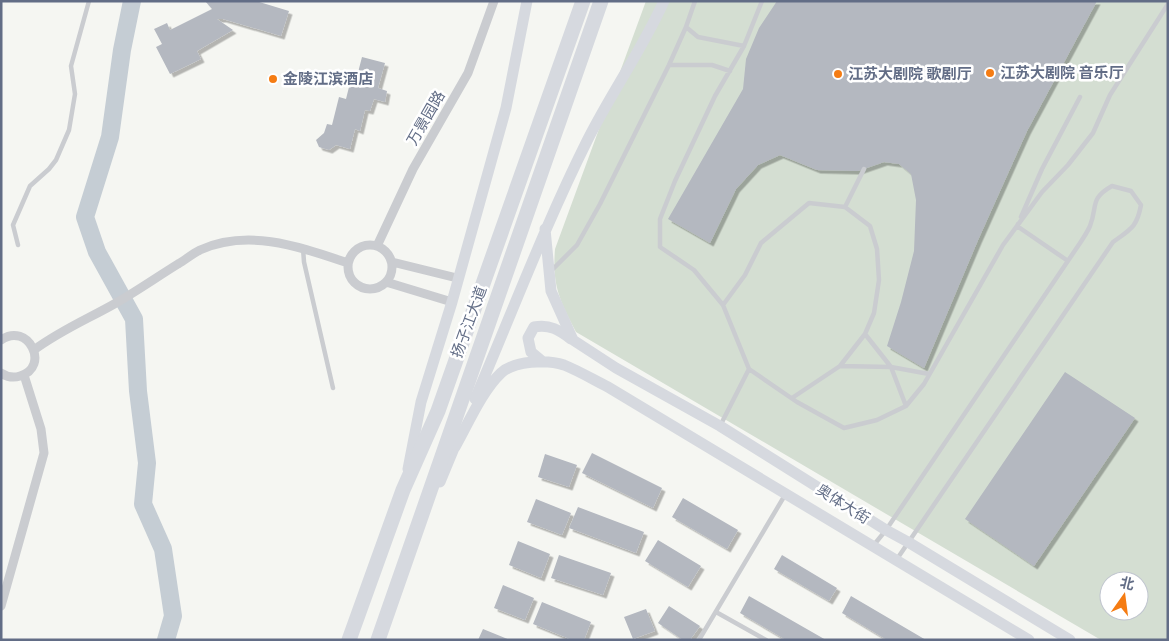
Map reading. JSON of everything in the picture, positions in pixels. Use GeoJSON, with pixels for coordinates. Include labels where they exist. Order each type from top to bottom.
{"type":"FeatureCollection","features":[{"type":"Feature","properties":{"kind":"highway","name":"扬子江大道"},"geometry":{"type":"LineString","coordinates":[[349,640],[403,490],[438,411],[583,1]]}},
{"type":"Feature","properties":{"kind":"highway","name":"扬子江大道"},"geometry":{"type":"LineString","coordinates":[[378,640],[601,1]]}},
{"type":"Feature","properties":{"kind":"street","name":"万景园路"},"geometry":{"type":"LineString","coordinates":[[377,246],[413,168],[468,73],[494,1]]}},
{"type":"Feature","properties":{"kind":"street"},"geometry":{"type":"LineString","coordinates":[[403,490],[421,402],[452,302],[457,278],[506,108],[528,1]]}},
{"type":"Feature","properties":{"kind":"street"},"geometry":{"type":"LineString","coordinates":[[393,597],[545,229],[588,140],[652,27],[664,1]]}},
{"type":"Feature","properties":{"kind":"street"},"geometry":{"type":"LineString","coordinates":[[545,229],[552,291],[573,340]]}},
{"type":"Feature","properties":{"kind":"street"},"geometry":{"type":"LineString","coordinates":[[34,350],[56,334],[116,303],[200,250],[239,240],[268,241],[303,248],[348,262]]}},
{"type":"Feature","properties":{"kind":"street"},"geometry":{"type":"LineString","coordinates":[[362,246],[377,246],[388,255],[392,262],[390,276],[386,282],[381,287],[374,289],[359,287],[349,277],[347,270],[350,256],[362,246]]}},
{"type":"Feature","properties":{"kind":"street"},"geometry":{"type":"LineString","coordinates":[[392,262],[457,278]]}},
{"type":"Feature","properties":{"kind":"street"},"geometry":{"type":"LineString","coordinates":[[386,282],[452,302]]}},
{"type":"Feature","properties":{"kind":"street","name":"奥体大街"},"geometry":{"type":"LineString","coordinates":[[1029,640],[608,387],[563,365],[543,362],[531,352],[528,338],[534,327],[545,324],[556,329],[616,368],[720,426],[886,530],[1070,640]]}},
{"type":"Feature","properties":{"kind":"street"},"geometry":{"type":"LineString","coordinates":[[1,340],[11,336],[18,336],[30,343],[34,350],[35,361],[33,367],[24,375],[11,377],[1,373]]}},
{"type":"Feature","properties":{"kind":"street"},"geometry":{"type":"LineString","coordinates":[[454,448],[487,391],[502,372],[527,363],[543,362]]}},
{"type":"Feature","properties":{"kind":"street"},"geometry":{"type":"LineString","coordinates":[[1,606],[44,453],[41,429],[24,375]]}},
{"type":"Feature","properties":{"kind":"lane"},"geometry":{"type":"LineString","coordinates":[[18,245],[13,226],[30,186],[56,160],[69,130],[75,94],[71,66],[89,1]]}},
{"type":"Feature","properties":{"kind":"lane"},"geometry":{"type":"LineString","coordinates":[[550,272],[577,245],[600,204],[669,66],[695,1]]}},
{"type":"Feature","properties":{"kind":"lane"},"geometry":{"type":"LineString","coordinates":[[762,1],[744,46],[703,122],[675,181],[660,219],[660,247],[694,270],[723,305],[749,369],[792,398],[844,428],[877,420],[906,406],[924,384],[1003,245],[1042,192],[1068,165],[1093,133],[1110,95],[1168,4]]}},
{"type":"Feature","properties":{"kind":"lane"},"geometry":{"type":"LineString","coordinates":[[686,27],[698,37],[744,46]]}},
{"type":"Feature","properties":{"kind":"lane"},"geometry":{"type":"LineString","coordinates":[[669,66],[712,65],[730,71]]}},
{"type":"Feature","properties":{"kind":"lane"},"geometry":{"type":"LineString","coordinates":[[1017,226],[1059,134],[1080,97]]}},
{"type":"Feature","properties":{"kind":"lane"},"geometry":{"type":"LineString","coordinates":[[845,207],[864,169]]}},
{"type":"Feature","properties":{"kind":"lane"},"geometry":{"type":"LineString","coordinates":[[873,546],[886,530],[1068,261],[1090,226],[1095,202],[1101,192],[1112,186],[1131,191],[1141,205],[1139,219],[1132,229],[1113,242],[896,560]]}},
{"type":"Feature","properties":{"kind":"lane"},"geometry":{"type":"LineString","coordinates":[[723,305],[744,276],[761,243],[809,203],[845,207],[870,226],[877,249],[880,280],[874,314],[865,334],[840,366],[792,398]]}},
{"type":"Feature","properties":{"kind":"lane"},"geometry":{"type":"LineString","coordinates":[[1017,226],[1068,261]]}},
{"type":"Feature","properties":{"kind":"lane"},"geometry":{"type":"LineString","coordinates":[[303,248],[304,262],[333,388]]}},
{"type":"Feature","properties":{"kind":"lane"},"geometry":{"type":"LineString","coordinates":[[865,334],[891,367],[906,406]]}},
{"type":"Feature","properties":{"kind":"lane"},"geometry":{"type":"LineString","coordinates":[[840,366],[891,367],[929,374]]}},
{"type":"Feature","properties":{"kind":"lane"},"geometry":{"type":"LineString","coordinates":[[720,426],[749,369]]}},
{"type":"Feature","properties":{"kind":"lane"},"geometry":{"type":"LineString","coordinates":[[699,640],[786,494]]}},
{"type":"Feature","properties":{"kind":"lane"},"geometry":{"type":"LineString","coordinates":[[716,612],[766,640]]}},
{"type":"Feature","properties":{"kind":"shaded area"},"geometry":{"type":"Polygon","coordinates":[[[646,1],[1168,1],[1168,640],[1101,640],[576,332],[558,293],[554,262],[555,249],[646,1]]]}},
{"type":"Feature","properties":{"kind":"building"},"geometry":{"type":"Polygon","coordinates":[[[205,1],[256,1],[289,11],[281,36],[223,19],[217,19],[233,30],[197,51],[201,59],[170,74],[156,47],[162,44],[154,29],[167,23],[170,30],[212,9],[205,1]]]}},
{"type":"Feature","properties":{"kind":"building"},"geometry":{"type":"Polygon","coordinates":[[[777,1],[1097,1],[1027,131],[924,368],[887,346],[914,251],[916,200],[911,174],[899,164],[884,162],[858,171],[817,170],[780,155],[758,165],[736,189],[710,243],[668,219],[743,89],[746,59],[759,28],[777,1]]]}},
{"type":"Feature","properties":{"kind":"building"},"geometry":{"type":"Polygon","coordinates":[[[362,57],[385,63],[378,88],[387,91],[385,102],[374,99],[370,111],[365,110],[360,131],[355,129],[350,149],[336,145],[329,150],[319,147],[316,140],[324,133],[327,124],[332,125],[339,97],[346,99],[350,83],[355,84],[362,57]]]}},
{"type":"Feature","properties":{"kind":"building"},"geometry":{"type":"Polygon","coordinates":[[[1065,372],[1135,418],[1034,566],[965,519],[1065,372]]]}},
{"type":"Feature","properties":{"kind":"building"},"geometry":{"type":"Polygon","coordinates":[[[592,453],[662,488],[653,508],[582,473],[592,453]]]}},
{"type":"Feature","properties":{"kind":"building"},"geometry":{"type":"Polygon","coordinates":[[[545,454],[577,465],[569,487],[538,477],[545,454]]]}},
{"type":"Feature","properties":{"kind":"building"},"geometry":{"type":"Polygon","coordinates":[[[683,498],[738,530],[727,549],[672,517],[683,498]]]}},
{"type":"Feature","properties":{"kind":"building"},"geometry":{"type":"Polygon","coordinates":[[[536,499],[571,513],[562,535],[527,522],[536,499]]]}},
{"type":"Feature","properties":{"kind":"building"},"geometry":{"type":"Polygon","coordinates":[[[578,507],[644,532],[636,553],[569,528],[578,507]]]}},
{"type":"Feature","properties":{"kind":"building"},"geometry":{"type":"Polygon","coordinates":[[[658,540],[701,566],[688,587],[645,561],[658,540]]]}},
{"type":"Feature","properties":{"kind":"building"},"geometry":{"type":"Polygon","coordinates":[[[518,541],[550,554],[541,578],[509,565],[518,541]]]}},
{"type":"Feature","properties":{"kind":"building"},"geometry":{"type":"Polygon","coordinates":[[[559,555],[611,573],[603,595],[551,578],[559,555]]]}},
{"type":"Feature","properties":{"kind":"building"},"geometry":{"type":"Polygon","coordinates":[[[782,555],[837,588],[829,601],[774,569],[782,555]]]}},
{"type":"Feature","properties":{"kind":"building"},"geometry":{"type":"Polygon","coordinates":[[[503,585],[534,598],[525,620],[494,608],[503,585]]]}},
{"type":"Feature","properties":{"kind":"building"},"geometry":{"type":"Polygon","coordinates":[[[749,596],[826,640],[786,640],[740,613],[749,596]]]}},
{"type":"Feature","properties":{"kind":"building"},"geometry":{"type":"Polygon","coordinates":[[[851,596],[926,640],[887,640],[842,613],[851,596]]]}},
{"type":"Feature","properties":{"kind":"building"},"geometry":{"type":"Polygon","coordinates":[[[542,602],[591,622],[584,640],[572,640],[533,624],[542,602]]]}},
{"type":"Feature","properties":{"kind":"building"},"geometry":{"type":"Polygon","coordinates":[[[669,606],[700,626],[690,640],[683,640],[658,623],[669,606]]]}},
{"type":"Feature","properties":{"kind":"building"},"geometry":{"type":"Polygon","coordinates":[[[646,609],[655,631],[633,639],[624,617],[646,609]]]}},
{"type":"Feature","properties":{"kind":"building"},"geometry":{"type":"Polygon","coordinates":[[[483,629],[510,640],[478,640],[483,629]]]}},
{"type":"Feature","properties":{"kind":"waterway"},"geometry":{"type":"LineString","coordinates":[[132,1],[122,50],[110,137],[85,217],[97,252],[134,319],[138,391],[147,463],[143,504],[163,549],[173,616],[166,640]]}},
{"type":"Feature","properties":{"kind":"place","name":"江苏大剧院 音乐厅"},"geometry":{"type":"Point","coordinates":[990,73]}},
{"type":"Feature","properties":{"kind":"place","name":"江苏大剧院 歌剧厅"},"geometry":{"type":"Point","coordinates":[838,74]}},
{"type":"Feature","properties":{"kind":"place","name":"金陵江滨酒店"},"geometry":{"type":"Point","coordinates":[273,79]}}]}
